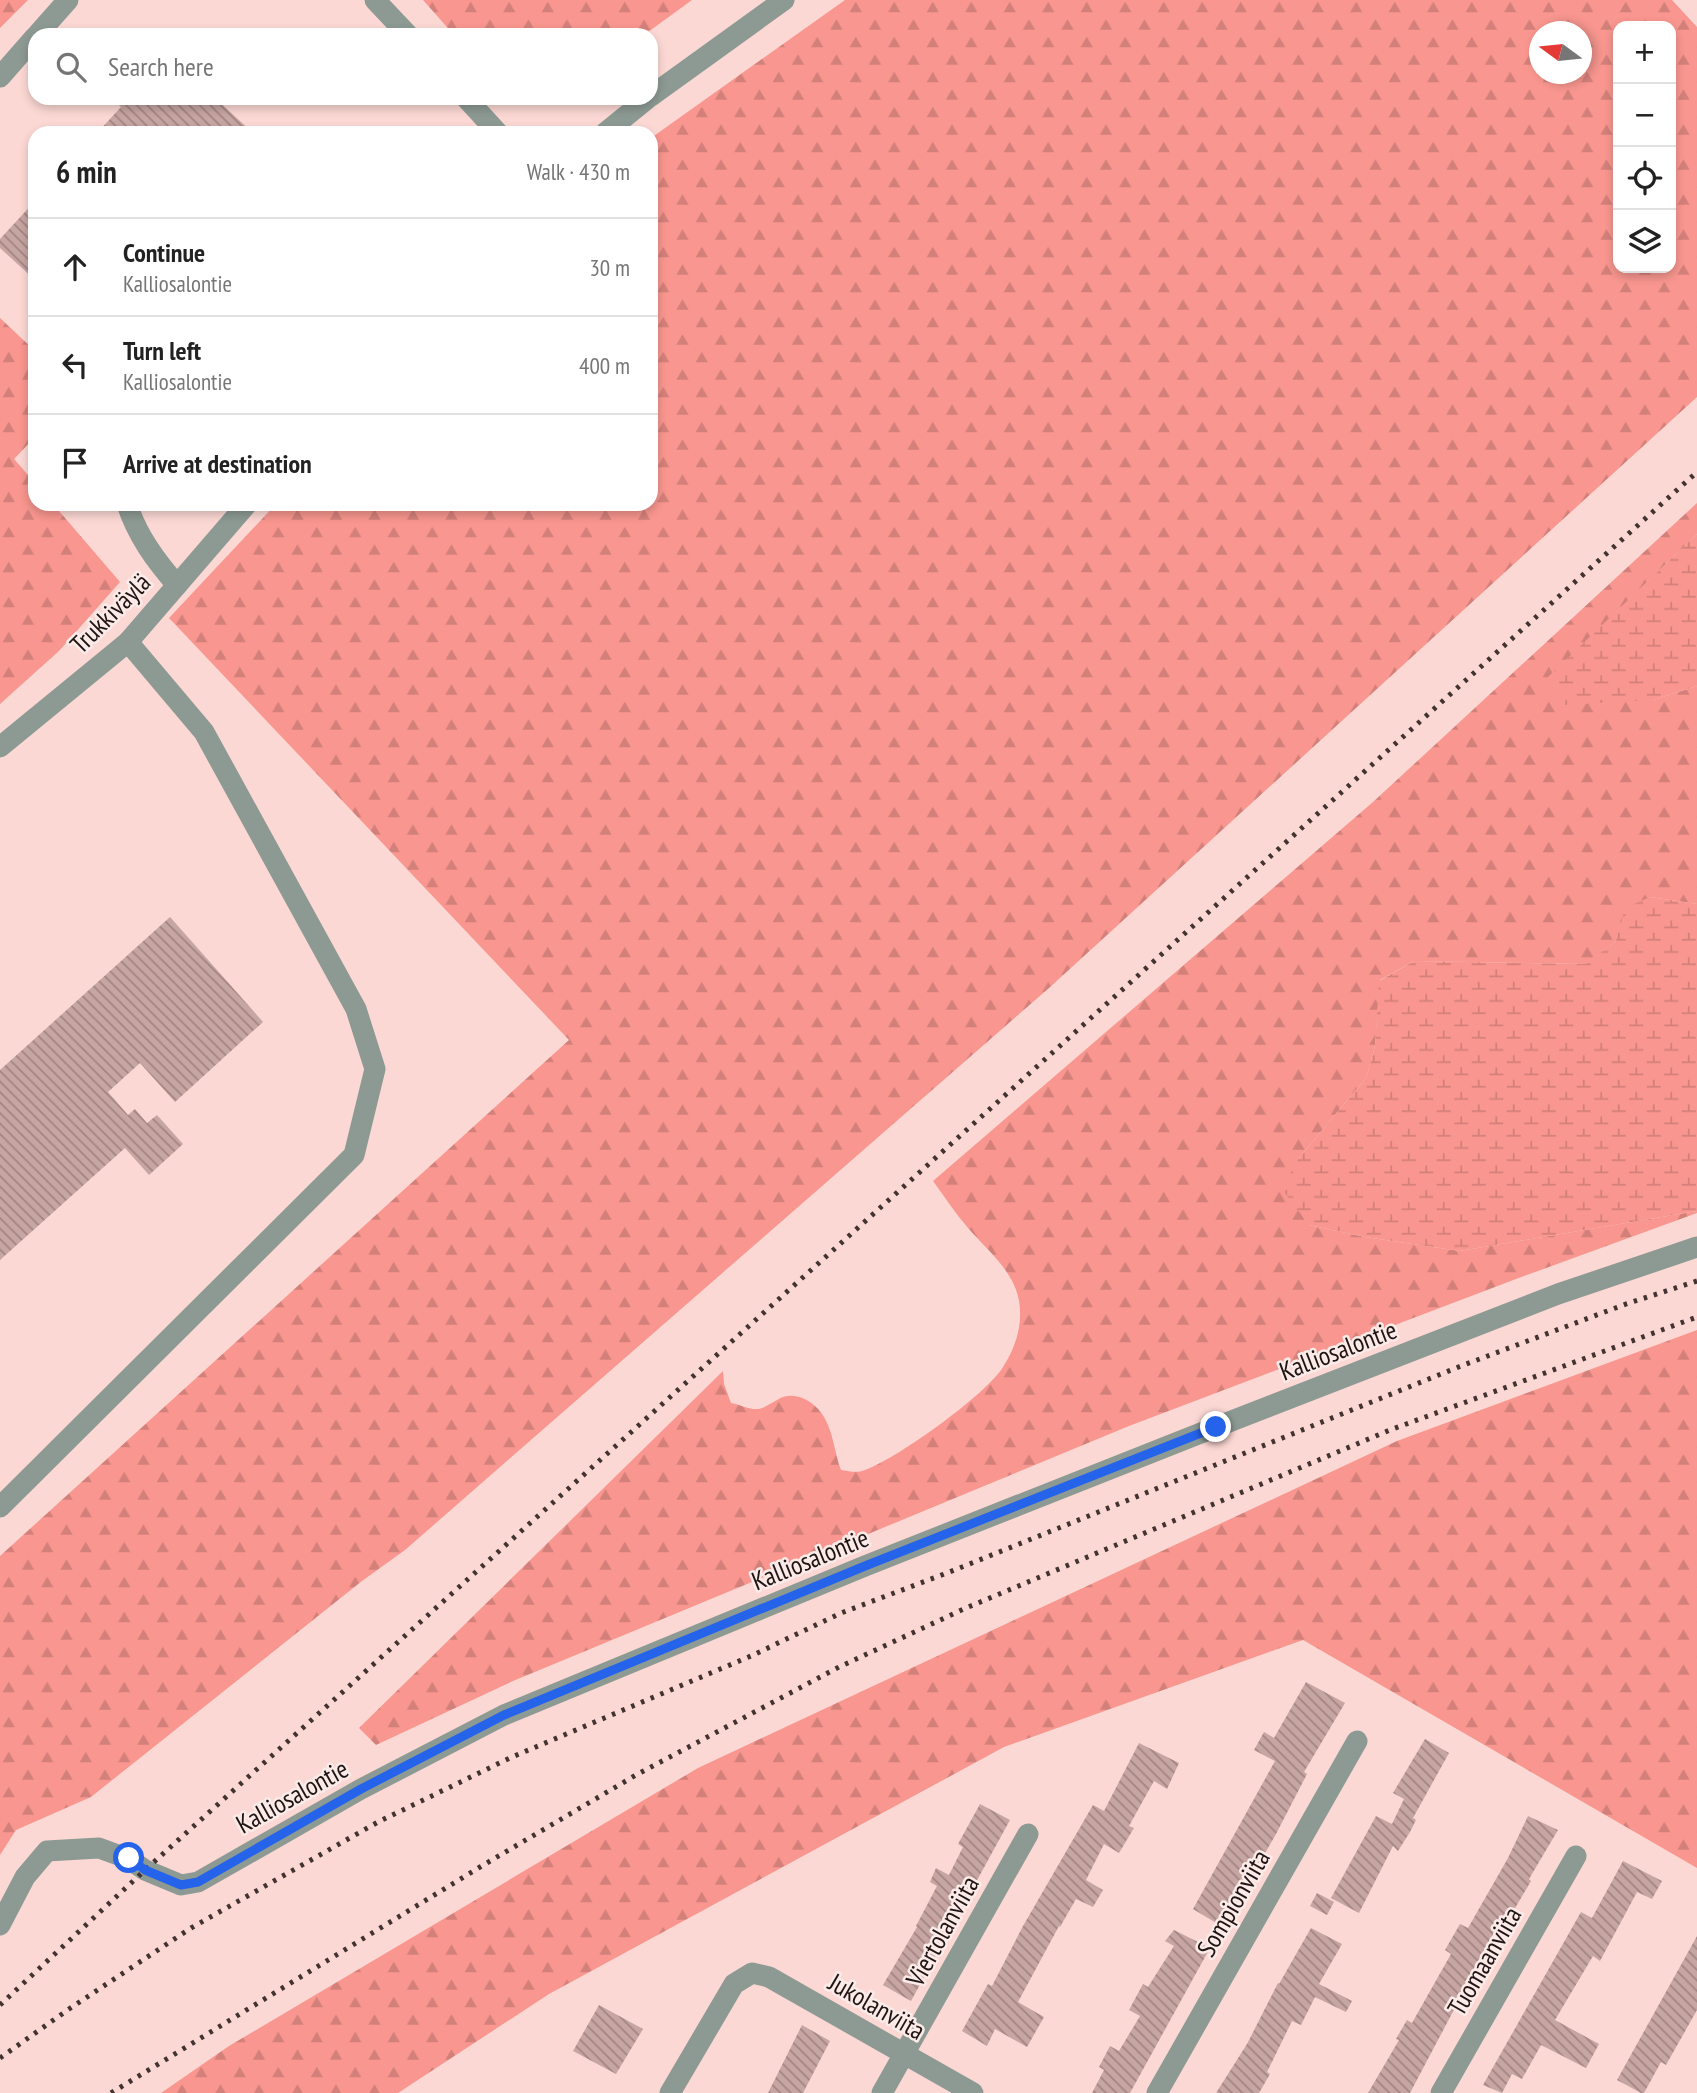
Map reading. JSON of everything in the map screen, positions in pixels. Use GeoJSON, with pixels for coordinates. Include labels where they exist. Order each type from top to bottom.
{"type":"FeatureCollection","features":[{"type":"Feature","properties":{"kind":"street"},"geometry":{"type":"LineString","coordinates":[[43,28],[68,0]]}},
{"type":"Feature","properties":{"kind":"street"},"geometry":{"type":"LineString","coordinates":[[376,0],[402,28]]}},
{"type":"Feature","properties":{"kind":"street"},"geometry":{"type":"LineString","coordinates":[[658,91],[784,0]]}},
{"type":"Feature","properties":{"kind":"street"},"geometry":{"type":"LineString","coordinates":[[0,77],[28,45]]}},
{"type":"Feature","properties":{"kind":"street"},"geometry":{"type":"LineString","coordinates":[[472,105],[492,126]]}},
{"type":"Feature","properties":{"kind":"street"},"geometry":{"type":"LineString","coordinates":[[614,126],[639,105]]}},
{"type":"Feature","properties":{"kind":"street"},"geometry":{"type":"LineString","coordinates":[[129,511],[135,527],[158,563],[177,585]]}},
{"type":"Feature","properties":{"kind":"street","name":"Trukkiväylä"},"geometry":{"type":"LineString","coordinates":[[0,747],[128,642],[241,511]]}},
{"type":"Feature","properties":{"kind":"street"},"geometry":{"type":"LineString","coordinates":[[0,1507],[354,1155],[375,1069],[356,1009],[204,732],[128,642]]}},
{"type":"Feature","properties":{"kind":"street","name":"Kalliosalontie"},"geometry":{"type":"LineString","coordinates":[[0,1925],[24,1877],[47,1851],[99,1848],[129,1858],[145,1870],[181,1885],[198,1882],[361,1789],[504,1715],[865,1566],[1317,1388],[1558,1294],[1697,1247]]}},
{"type":"Feature","properties":{"kind":"street","name":"Sompionviita"},"geometry":{"type":"LineString","coordinates":[[1157,2093],[1357,1741]]}},
{"type":"Feature","properties":{"kind":"street","name":"Viertolanviita"},"geometry":{"type":"LineString","coordinates":[[882,2093],[1028,1834]]}},
{"type":"Feature","properties":{"kind":"street","name":"Tuomaanviita"},"geometry":{"type":"LineString","coordinates":[[1441,2093],[1576,1856]]}},
{"type":"Feature","properties":{"kind":"street","name":"Jukolanviita"},"geometry":{"type":"LineString","coordinates":[[670,2093],[734,1984],[752,1973],[769,1977],[973,2093]]}},
{"type":"Feature","properties":{"kind":"green space"},"geometry":{"type":"Polygon","coordinates":[[[0,0],[28,0],[0,28],[0,0]]]}},
{"type":"Feature","properties":{"kind":"green space"},"geometry":{"type":"Polygon","coordinates":[[[423,0],[692,0],[654,28],[448,28],[423,0]]]}},
{"type":"Feature","properties":{"kind":"green space"},"geometry":{"type":"Polygon","coordinates":[[[845,0],[1672,0],[1697,27],[1697,397],[1049,988],[405,1550],[362,1581],[91,1797],[16,1830],[0,1855],[0,1556],[569,1040],[169,618],[269,511],[658,511],[658,133],[845,0]]]}},
{"type":"Feature","properties":{"kind":"green space"},"geometry":{"type":"Polygon","coordinates":[[[0,318],[28,344],[28,444],[14,459],[28,475],[28,511],[59,511],[120,582],[59,651],[0,704],[0,318]]]}},
{"type":"Feature","properties":{"kind":"green space"},"geometry":{"type":"Polygon","coordinates":[[[1697,503],[1697,534],[1549,677],[1653,700],[1697,686],[1697,904],[1650,897],[1616,941],[1587,964],[1414,961],[1380,980],[1375,1046],[1366,1078],[1299,1158],[1309,1225],[1365,1237],[1460,1251],[1697,1213],[1129,1426],[513,1681],[376,1745],[359,1728],[723,1371],[724,1384],[731,1403],[758,1409],[783,1397],[795,1396],[812,1403],[827,1423],[841,1470],[852,1472],[862,1471],[895,1455],[938,1426],[979,1393],[994,1379],[1012,1351],[1019,1327],[1019,1301],[1006,1271],[963,1222],[933,1181],[1373,802],[1697,503]]]}},
{"type":"Feature","properties":{"kind":"green space"},"geometry":{"type":"Polygon","coordinates":[[[1697,534],[1697,686],[1653,700],[1564,705],[1548,677],[1697,534]]]}},
{"type":"Feature","properties":{"kind":"green space"},"geometry":{"type":"Polygon","coordinates":[[[1650,897],[1697,904],[1697,1211],[1460,1251],[1365,1237],[1309,1225],[1282,1189],[1299,1158],[1366,1078],[1375,1046],[1379,981],[1414,961],[1586,964],[1616,941],[1625,908],[1650,897]]]}},
{"type":"Feature","properties":{"kind":"green space"},"geometry":{"type":"Polygon","coordinates":[[[1697,1330],[1697,1868],[1303,1640],[1004,1747],[549,1994],[398,2093],[161,2093],[229,2046],[698,1768],[1397,1441],[1697,1330]]]}},
{"type":"Feature","properties":{"kind":"building"},"geometry":{"type":"Polygon","coordinates":[[[119,105],[223,105],[245,126],[103,126],[121,107],[119,105]]]}},
{"type":"Feature","properties":{"kind":"building"},"geometry":{"type":"Polygon","coordinates":[[[28,209],[28,274],[0,248],[0,239],[28,209]]]}},
{"type":"Feature","properties":{"kind":"building"},"geometry":{"type":"Polygon","coordinates":[[[170,917],[263,1022],[175,1102],[140,1063],[108,1092],[128,1115],[135,1109],[147,1123],[157,1115],[183,1144],[149,1175],[125,1148],[0,1260],[0,1070],[170,917]]]}},
{"type":"Feature","properties":{"kind":"building"},"geometry":{"type":"Polygon","coordinates":[[[1306,1682],[1345,1703],[1304,1772],[1307,1774],[1276,1834],[1223,1927],[1193,1909],[1275,1761],[1254,1750],[1264,1732],[1274,1738],[1306,1682]]]}},
{"type":"Feature","properties":{"kind":"building"},"geometry":{"type":"Polygon","coordinates":[[[1425,1739],[1449,1753],[1413,1818],[1416,1820],[1410,1832],[1398,1851],[1393,1846],[1359,1913],[1331,1898],[1376,1816],[1392,1824],[1404,1799],[1393,1793],[1425,1739]]]}},
{"type":"Feature","properties":{"kind":"building"},"geometry":{"type":"Polygon","coordinates":[[[1139,1743],[1179,1763],[1167,1789],[1154,1781],[1129,1826],[1134,1828],[1119,1853],[1104,1844],[1086,1880],[1103,1890],[1093,1907],[1076,1899],[1059,1926],[1018,2002],[1044,2017],[1027,2047],[995,2029],[987,2046],[962,2031],[988,1984],[992,1986],[1023,1926],[1093,1805],[1104,1811],[1139,1743]]]}},
{"type":"Feature","properties":{"kind":"building"},"geometry":{"type":"Polygon","coordinates":[[[980,1804],[1010,1820],[911,2001],[883,1985],[937,1886],[930,1882],[936,1868],[949,1875],[963,1847],[958,1844],[980,1804]]]}},
{"type":"Feature","properties":{"kind":"building"},"geometry":{"type":"Polygon","coordinates":[[[1528,1816],[1558,1830],[1501,1932],[1496,1929],[1410,2093],[1368,2093],[1399,2040],[1396,2039],[1407,2020],[1412,2023],[1451,1954],[1445,1950],[1460,1924],[1468,1928],[1508,1858],[1528,1816]]]}},
{"type":"Feature","properties":{"kind":"building"},"geometry":{"type":"Polygon","coordinates":[[[1623,1861],[1662,1881],[1652,1899],[1637,1892],[1600,1961],[1593,1956],[1555,2020],[1599,2044],[1586,2068],[1541,2045],[1522,2079],[1512,2074],[1502,2093],[1483,2085],[1581,1912],[1592,1918],[1623,1861]]]}},
{"type":"Feature","properties":{"kind":"building"},"geometry":{"type":"Polygon","coordinates":[[[1317,1893],[1334,1902],[1327,1915],[1310,1906],[1317,1893]]]}},
{"type":"Feature","properties":{"kind":"building"},"geometry":{"type":"Polygon","coordinates":[[[1311,1928],[1342,1944],[1319,1984],[1352,2001],[1346,2012],[1315,1997],[1301,2025],[1292,2021],[1259,2093],[1216,2093],[1247,2044],[1278,1983],[1311,1928]]]}},
{"type":"Feature","properties":{"kind":"building"},"geometry":{"type":"Polygon","coordinates":[[[1174,1930],[1210,1948],[1130,2093],[1092,2093],[1104,2070],[1099,2067],[1110,2046],[1119,2051],[1140,2016],[1129,2010],[1143,1984],[1148,1987],[1174,1946],[1165,1941],[1174,1930]]]}},
{"type":"Feature","properties":{"kind":"building"},"geometry":{"type":"Polygon","coordinates":[[[1697,1936],[1697,2010],[1666,2065],[1661,2062],[1644,2093],[1641,2093],[1617,2080],[1697,1936]]]}},
{"type":"Feature","properties":{"kind":"building"},"geometry":{"type":"Polygon","coordinates":[[[599,2005],[643,2029],[616,2074],[573,2051],[599,2005]]]}},
{"type":"Feature","properties":{"kind":"building"},"geometry":{"type":"Polygon","coordinates":[[[802,2025],[830,2041],[803,2093],[768,2093],[802,2025]]]}},
{"type":"Feature","properties":{"kind":"railway"},"geometry":{"type":"LineString","coordinates":[[0,2005],[145,1870],[1697,472]]}},
{"type":"Feature","properties":{"kind":"railway"},"geometry":{"type":"LineString","coordinates":[[0,2058],[191,1928],[378,1822],[512,1757],[751,1656],[841,1613],[1461,1366],[1626,1304],[1697,1281]]}},
{"type":"Feature","properties":{"kind":"railway"},"geometry":{"type":"LineString","coordinates":[[111,2093],[480,1867],[636,1775],[839,1667],[966,1608],[1390,1430],[1697,1317]]}},
{"type":"Feature","properties":{"kind":"route"},"geometry":{"type":"LineString","coordinates":[[129,1858],[145,1870],[181,1885],[198,1882],[361,1789],[504,1715],[865,1566],[1216,1427]]}}]}
